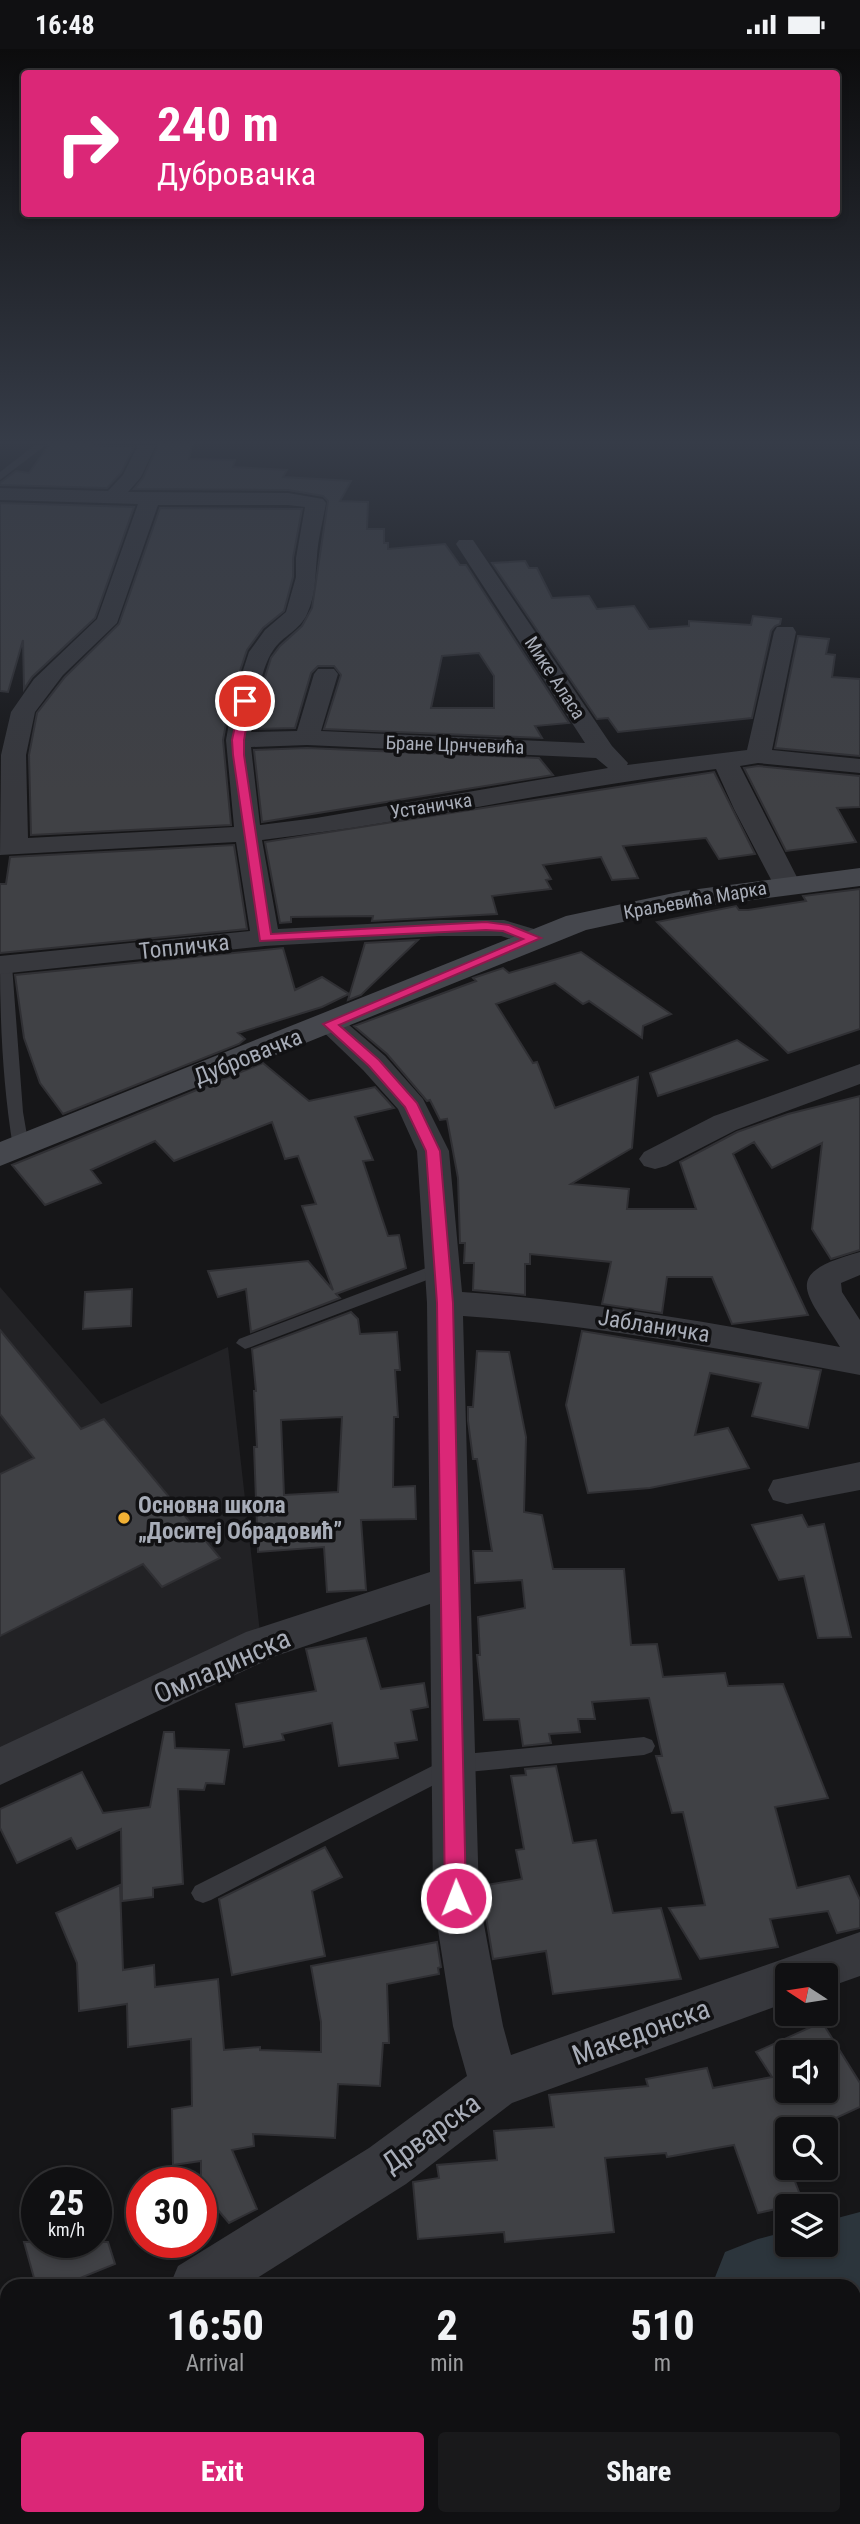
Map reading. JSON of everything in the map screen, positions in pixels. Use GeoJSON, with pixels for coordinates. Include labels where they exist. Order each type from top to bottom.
{"type":"FeatureCollection","features":[{"type":"Feature","properties":{"kind":"main road","name":"Краљевића Марка"},"geometry":{"type":"LineString","coordinates":[[534,938],[577,923],[683,900],[860,877]]}},
{"type":"Feature","properties":{"kind":"main road","name":"Дубровачка"},"geometry":{"type":"LineString","coordinates":[[10,1151],[330,1024],[534,938]]}},
{"type":"Feature","properties":{"kind":"street"},"geometry":{"type":"LineString","coordinates":[[7,846],[18,725],[33,697],[106,624],[129,560]]}},
{"type":"Feature","properties":{"kind":"street"},"geometry":{"type":"LineString","coordinates":[[265,938],[248,834],[238,740],[245,701],[260,652],[273,635],[292,621],[307,577],[306,560]]}},
{"type":"Feature","properties":{"kind":"street","name":"Мике Аласа"},"geometry":{"type":"LineString","coordinates":[[477,560],[603,751],[625,773]]}},
{"type":"Feature","properties":{"kind":"street"},"geometry":{"type":"LineString","coordinates":[[758,757],[785,632]]}},
{"type":"Feature","properties":{"kind":"street"},"geometry":{"type":"LineString","coordinates":[[307,738],[326,674]]}},
{"type":"Feature","properties":{"kind":"street","name":"Бране Црнчевића"},"geometry":{"type":"LineString","coordinates":[[238,740],[307,738],[603,751]]}},
{"type":"Feature","properties":{"kind":"street","name":"Устаничка"},"geometry":{"type":"LineString","coordinates":[[7,846],[248,834],[316,826],[625,773],[725,760],[758,757],[860,767]]}},
{"type":"Feature","properties":{"kind":"street"},"geometry":{"type":"LineString","coordinates":[[725,760],[787,885]]}},
{"type":"Feature","properties":{"kind":"street","name":"Топличка"},"geometry":{"type":"LineString","coordinates":[[2,965],[265,938],[486,926],[505,928],[534,938]]}},
{"type":"Feature","properties":{"kind":"street","name":"Дрварска"},"geometry":{"type":"LineString","coordinates":[[207,2279],[362,2183],[442,2129],[495,2085],[478,2026],[456,1898],[444,1285],[433,1151],[412,1106],[374,1063],[330,1024]]}},
{"type":"Feature","properties":{"kind":"street"},"geometry":{"type":"LineString","coordinates":[[655,1159],[725,1123],[860,1073]]}},
{"type":"Feature","properties":{"kind":"street"},"geometry":{"type":"LineString","coordinates":[[860,1263],[832,1272],[824,1280],[824,1292],[860,1349]]}},
{"type":"Feature","properties":{"kind":"street","name":"Јабланичка"},"geometry":{"type":"LineString","coordinates":[[444,1285],[531,1309],[671,1327],[860,1363]]}},
{"type":"Feature","properties":{"kind":"street"},"geometry":{"type":"LineString","coordinates":[[787,1490],[860,1476]]}},
{"type":"Feature","properties":{"kind":"street","name":"Омладинска"},"geometry":{"type":"LineString","coordinates":[[0,1767],[261,1644],[450,1581]]}},
{"type":"Feature","properties":{"kind":"street"},"geometry":{"type":"LineString","coordinates":[[835,1963],[860,1954]]}},
{"type":"Feature","properties":{"kind":"street","name":"Македонска"},"geometry":{"type":"LineString","coordinates":[[495,2085],[775,1985]]}},
{"type":"Feature","properties":{"kind":"lane"},"geometry":{"type":"LineString","coordinates":[[2,965],[15,1112],[10,1151]]}},
{"type":"Feature","properties":{"kind":"lane"},"geometry":{"type":"LineString","coordinates":[[244,1343],[444,1285]]}},
{"type":"Feature","properties":{"kind":"lane"},"geometry":{"type":"LineString","coordinates":[[203,1893],[454,1764],[644,1747]]}},
{"type":"Feature","properties":{"kind":"shaded area","name":"Основна школа „Доситеј Обрадовић”"},"geometry":{"type":"Polygon","coordinates":[[[0,1287],[101,1404],[228,1347],[260,1633],[0,1749],[0,1287]]]}},
{"type":"Feature","properties":{"kind":"building"},"geometry":{"type":"Polygon","coordinates":[[[0,560],[115,560],[95,618],[32,677],[24,689],[23,640],[8,692],[0,691],[0,560]]]}},
{"type":"Feature","properties":{"kind":"building"},"geometry":{"type":"Polygon","coordinates":[[[141,560],[293,560],[293,577],[284,611],[263,628],[247,650],[230,701],[223,740],[231,825],[31,835],[29,755],[37,713],[65,677],[119,624],[141,560]]]}},
{"type":"Feature","properties":{"kind":"building"},"geometry":{"type":"Polygon","coordinates":[[[319,560],[457,560],[460,565],[466,565],[569,723],[535,726],[542,738],[324,729],[341,675],[334,666],[318,666],[311,673],[295,728],[254,729],[261,690],[271,658],[302,626],[312,608],[319,560]],[[479,653],[442,656],[431,708],[494,708],[494,676],[479,653]]]}},
{"type":"Feature","properties":{"kind":"building"},"geometry":{"type":"Polygon","coordinates":[[[525,561],[529,568],[537,568],[552,598],[589,596],[597,609],[634,606],[649,629],[689,626],[689,621],[751,625],[753,616],[781,619],[780,624],[771,631],[752,718],[618,732],[608,718],[597,719],[492,563],[525,561]]]}},
{"type":"Feature","properties":{"kind":"building"},"geometry":{"type":"Polygon","coordinates":[[[798,636],[829,639],[826,654],[835,655],[832,677],[860,679],[860,756],[775,748],[798,636]]]}},
{"type":"Feature","properties":{"kind":"building"},"geometry":{"type":"Polygon","coordinates":[[[307,748],[539,758],[553,775],[262,822],[254,750],[307,748]]]}},
{"type":"Feature","properties":{"kind":"building"},"geometry":{"type":"Polygon","coordinates":[[[758,766],[860,776],[860,807],[837,808],[856,842],[786,851],[744,768],[758,766]]]}},
{"type":"Feature","properties":{"kind":"building"},"geometry":{"type":"Polygon","coordinates":[[[714,772],[755,854],[719,859],[706,838],[623,846],[638,878],[612,880],[601,857],[543,865],[551,879],[546,880],[551,889],[492,896],[497,914],[372,921],[373,916],[291,917],[291,922],[280,923],[265,842],[714,772]]]}},
{"type":"Feature","properties":{"kind":"building"},"geometry":{"type":"Polygon","coordinates":[[[234,845],[247,929],[0,953],[0,884],[6,884],[10,857],[234,845]]]}},
{"type":"Feature","properties":{"kind":"building"},"geometry":{"type":"Polygon","coordinates":[[[860,889],[860,1029],[788,1053],[657,922],[736,906],[739,910],[748,910],[806,901],[803,896],[860,889]]]}},
{"type":"Feature","properties":{"kind":"building"},"geometry":{"type":"Polygon","coordinates":[[[418,940],[361,995],[348,1000],[365,943],[418,940]]]}},
{"type":"Feature","properties":{"kind":"building"},"geometry":{"type":"Polygon","coordinates":[[[283,948],[295,990],[322,977],[349,994],[322,1007],[238,1033],[245,1039],[239,1044],[63,1114],[40,1083],[24,1038],[15,975],[283,948]]]}},
{"type":"Feature","properties":{"kind":"building"},"geometry":{"type":"Polygon","coordinates":[[[581,952],[671,1014],[643,1026],[642,1038],[589,1001],[583,1004],[555,983],[496,1004],[533,1063],[537,1062],[555,1108],[638,1077],[632,1148],[571,1184],[629,1189],[627,1209],[696,1209],[680,1162],[737,1132],[788,1114],[860,1096],[860,1250],[831,1259],[812,1229],[822,1143],[772,1168],[754,1142],[733,1154],[808,1315],[732,1324],[712,1277],[667,1277],[662,1313],[602,1304],[611,1262],[530,1254],[530,1264],[525,1264],[525,1295],[473,1290],[474,1263],[464,1263],[465,1243],[460,1243],[458,1178],[447,1119],[440,1120],[430,1100],[427,1101],[387,1054],[354,1026],[476,981],[473,978],[503,968],[509,973],[581,952]]]}},
{"type":"Feature","properties":{"kind":"building"},"geometry":{"type":"Polygon","coordinates":[[[737,1040],[767,1060],[658,1096],[650,1073],[737,1040]]]}},
{"type":"Feature","properties":{"kind":"building"},"geometry":{"type":"Polygon","coordinates":[[[263,1063],[309,1101],[375,1087],[394,1108],[355,1117],[373,1160],[363,1161],[388,1236],[399,1235],[406,1268],[336,1294],[340,1298],[251,1332],[246,1289],[218,1297],[208,1271],[308,1261],[333,1290],[302,1206],[316,1204],[298,1156],[285,1159],[272,1122],[174,1161],[155,1141],[91,1170],[101,1183],[45,1205],[12,1165],[263,1063]]]}},
{"type":"Feature","properties":{"kind":"building"},"geometry":{"type":"Polygon","coordinates":[[[132,1289],[131,1326],[83,1329],[85,1292],[132,1289]]]}},
{"type":"Feature","properties":{"kind":"building"},"geometry":{"type":"Polygon","coordinates":[[[351,1312],[358,1319],[360,1334],[397,1332],[400,1370],[395,1370],[398,1417],[394,1417],[393,1487],[415,1486],[416,1519],[361,1520],[366,1590],[327,1592],[324,1547],[258,1552],[254,1447],[257,1447],[256,1391],[252,1349],[351,1312]],[[342,1417],[281,1420],[284,1495],[338,1492],[342,1417]]]}},
{"type":"Feature","properties":{"kind":"building"},"geometry":{"type":"Polygon","coordinates":[[[0,1330],[81,1429],[104,1419],[220,1558],[162,1587],[143,1564],[0,1636],[0,1474],[34,1458],[0,1414],[0,1330]]]}},
{"type":"Feature","properties":{"kind":"building"},"geometry":{"type":"Polygon","coordinates":[[[582,1331],[821,1370],[808,1428],[752,1416],[761,1383],[710,1373],[695,1435],[728,1428],[749,1468],[650,1488],[588,1493],[566,1405],[582,1331]]]}},
{"type":"Feature","properties":{"kind":"building"},"geometry":{"type":"Polygon","coordinates":[[[477,1351],[509,1352],[526,1437],[524,1512],[542,1515],[553,1569],[624,1569],[631,1645],[657,1644],[663,1677],[725,1673],[728,1686],[783,1684],[828,1798],[775,1807],[797,1888],[849,1876],[860,1900],[860,1928],[837,1933],[828,1911],[770,1919],[778,1947],[700,1959],[669,1908],[705,1905],[683,1812],[672,1813],[656,1756],[662,1756],[649,1698],[592,1702],[595,1719],[578,1719],[580,1732],[549,1734],[551,1743],[523,1746],[519,1719],[484,1720],[477,1655],[480,1655],[478,1617],[525,1608],[522,1580],[475,1583],[473,1551],[492,1551],[468,1421],[468,1407],[473,1407],[477,1351]]]}},
{"type":"Feature","properties":{"kind":"building"},"geometry":{"type":"Polygon","coordinates":[[[802,1515],[808,1527],[824,1524],[851,1637],[818,1638],[804,1576],[779,1580],[752,1525],[802,1515]]]}},
{"type":"Feature","properties":{"kind":"building"},"geometry":{"type":"Polygon","coordinates":[[[366,1638],[381,1689],[424,1683],[428,1707],[411,1710],[417,1740],[395,1743],[398,1758],[339,1766],[332,1723],[282,1734],[284,1740],[244,1747],[236,1704],[316,1691],[306,1649],[366,1638]]]}},
{"type":"Feature","properties":{"kind":"building"},"geometry":{"type":"Polygon","coordinates":[[[164,1732],[174,1732],[175,1748],[229,1750],[224,1784],[206,1783],[204,1790],[178,1789],[183,1884],[153,1888],[153,1897],[122,1901],[121,1829],[77,1849],[71,1838],[17,1863],[0,1828],[0,1809],[82,1772],[103,1813],[150,1807],[164,1732]]]}},
{"type":"Feature","properties":{"kind":"building"},"geometry":{"type":"Polygon","coordinates":[[[556,1766],[573,1843],[596,1840],[613,1913],[661,1908],[681,1979],[553,1994],[546,1951],[493,1959],[481,1886],[522,1879],[516,1850],[524,1849],[511,1776],[526,1775],[525,1769],[556,1766]]]}},
{"type":"Feature","properties":{"kind":"building"},"geometry":{"type":"Polygon","coordinates":[[[325,1847],[342,1877],[312,1891],[325,1956],[232,1975],[219,1899],[325,1847]]]}},
{"type":"Feature","properties":{"kind":"building"},"geometry":{"type":"Polygon","coordinates":[[[120,1885],[123,1970],[154,1965],[155,1987],[218,1979],[224,2050],[260,2047],[260,2050],[321,2052],[321,2022],[311,1966],[437,1942],[441,1967],[438,1968],[439,1974],[387,1984],[389,2043],[383,2043],[380,2086],[338,2084],[335,2138],[253,2134],[254,2146],[232,2150],[257,2209],[229,2223],[217,2210],[217,2167],[201,2167],[201,2161],[173,2165],[172,2109],[192,2106],[191,2039],[128,2047],[127,2004],[79,2011],[77,1963],[56,1913],[120,1885]]]}},
{"type":"Feature","properties":{"kind":"building"},"geometry":{"type":"Polygon","coordinates":[[[811,2027],[825,2027],[833,2040],[782,2040],[811,2027]]]}},
{"type":"Feature","properties":{"kind":"building"},"geometry":{"type":"Polygon","coordinates":[[[775,2043],[775,2103],[838,2103],[838,2048],[860,2083],[860,2107],[838,2117],[775,2117],[775,2180],[794,2180],[800,2194],[775,2194],[775,2209],[758,2213],[734,2145],[667,2157],[666,2153],[605,2158],[614,2232],[505,2242],[504,2232],[418,2239],[413,2182],[439,2178],[437,2165],[497,2160],[494,2131],[554,2127],[549,2095],[648,2086],[646,2079],[707,2068],[713,2088],[772,2077],[756,2052],[775,2043]]]}},
{"type":"Feature","properties":{"kind":"building"},"geometry":{"type":"Polygon","coordinates":[[[112,2255],[115,2264],[78,2279],[34,2279],[28,2258],[112,2258],[112,2255]]]}},
{"type":"Feature","properties":{"kind":"waterway"},"geometry":{"type":"LineString","coordinates":[[781,2279],[860,2258]]}},
{"type":"Feature","properties":{"kind":"place","name":"Основна школа „Доситеј Обрадовић”"},"geometry":{"type":"Point","coordinates":[124,1518]}},
{"type":"Feature","properties":{"kind":"route"},"geometry":{"type":"LineString","coordinates":[[245,701],[238,755],[265,938],[486,926],[505,928],[534,938],[330,1024],[374,1063],[412,1106],[433,1151],[445,1303],[456,1898]]}}]}
